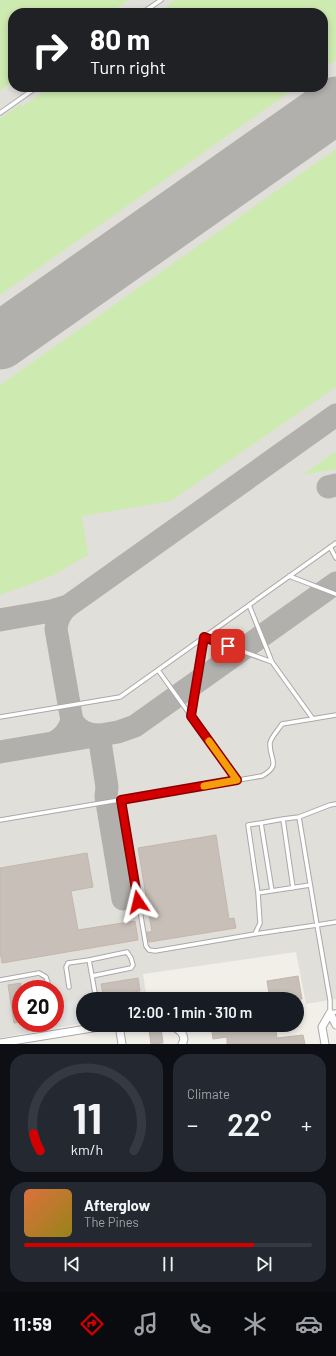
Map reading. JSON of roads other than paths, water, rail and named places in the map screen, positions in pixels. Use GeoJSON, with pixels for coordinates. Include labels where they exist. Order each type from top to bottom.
{"type":"FeatureCollection","features":[{"type":"Feature","properties":{"kind":"street"},"geometry":{"type":"LineString","coordinates":[[333,1013],[336,1025]]}},
{"type":"Feature","properties":{"kind":"street"},"geometry":{"type":"LineString","coordinates":[[325,1044],[322,1028],[333,1013]]}},
{"type":"Feature","properties":{"kind":"street"},"geometry":{"type":"LineString","coordinates":[[0,1043],[76,1030]]}},
{"type":"Feature","properties":{"kind":"street"},"geometry":{"type":"LineString","coordinates":[[120,1032],[122,1044]]}},
{"type":"Feature","properties":{"kind":"street"},"geometry":{"type":"LineString","coordinates":[[180,1032],[184,1037],[182,1044]]}},
{"type":"Feature","properties":{"kind":"lane"},"geometry":{"type":"LineString","coordinates":[[149,8],[161,0]]}},
{"type":"Feature","properties":{"kind":"lane"},"geometry":{"type":"LineString","coordinates":[[0,114],[30,92]]}},
{"type":"Feature","properties":{"kind":"lane"},"geometry":{"type":"LineString","coordinates":[[0,717],[120,697],[336,543]]}},
{"type":"Feature","properties":{"kind":"lane"},"geometry":{"type":"LineString","coordinates":[[330,547],[336,558]]}},
{"type":"Feature","properties":{"kind":"lane"},"geometry":{"type":"LineString","coordinates":[[289,576],[336,594]]}},
{"type":"Feature","properties":{"kind":"lane"},"geometry":{"type":"LineString","coordinates":[[249,605],[272,662],[313,718]]}},
{"type":"Feature","properties":{"kind":"lane"},"geometry":{"type":"LineString","coordinates":[[204,637],[272,662]]}},
{"type":"Feature","properties":{"kind":"lane"},"geometry":{"type":"LineString","coordinates":[[191,716],[204,637]]}},
{"type":"Feature","properties":{"kind":"lane"},"geometry":{"type":"LineString","coordinates":[[158,670],[237,780]]}},
{"type":"Feature","properties":{"kind":"lane"},"geometry":{"type":"LineString","coordinates":[[0,820],[262,776],[273,767],[270,742],[282,724],[336,715]]}},
{"type":"Feature","properties":{"kind":"lane"},"geometry":{"type":"LineString","coordinates":[[121,800],[146,946],[149,950],[155,951],[336,922]]}},
{"type":"Feature","properties":{"kind":"lane"},"geometry":{"type":"LineString","coordinates":[[255,934],[260,923],[258,893],[248,825],[299,817],[336,804]]}},
{"type":"Feature","properties":{"kind":"lane"},"geometry":{"type":"LineString","coordinates":[[299,817],[333,1013]]}},
{"type":"Feature","properties":{"kind":"lane"},"geometry":{"type":"LineString","coordinates":[[283,819],[293,888]]}},
{"type":"Feature","properties":{"kind":"lane"},"geometry":{"type":"LineString","coordinates":[[261,823],[272,891]]}},
{"type":"Feature","properties":{"kind":"lane"},"geometry":{"type":"LineString","coordinates":[[258,893],[310,885]]}},
{"type":"Feature","properties":{"kind":"lane"},"geometry":{"type":"LineString","coordinates":[[69,987],[66,968],[68,963],[126,952],[131,958],[133,965],[128,970],[92,976]]}},
{"type":"Feature","properties":{"kind":"lane"},"geometry":{"type":"LineString","coordinates":[[89,960],[95,992]]}},
{"type":"Feature","properties":{"kind":"lane"},"geometry":{"type":"LineString","coordinates":[[0,980],[39,973],[46,977],[47,980]]}}]}
